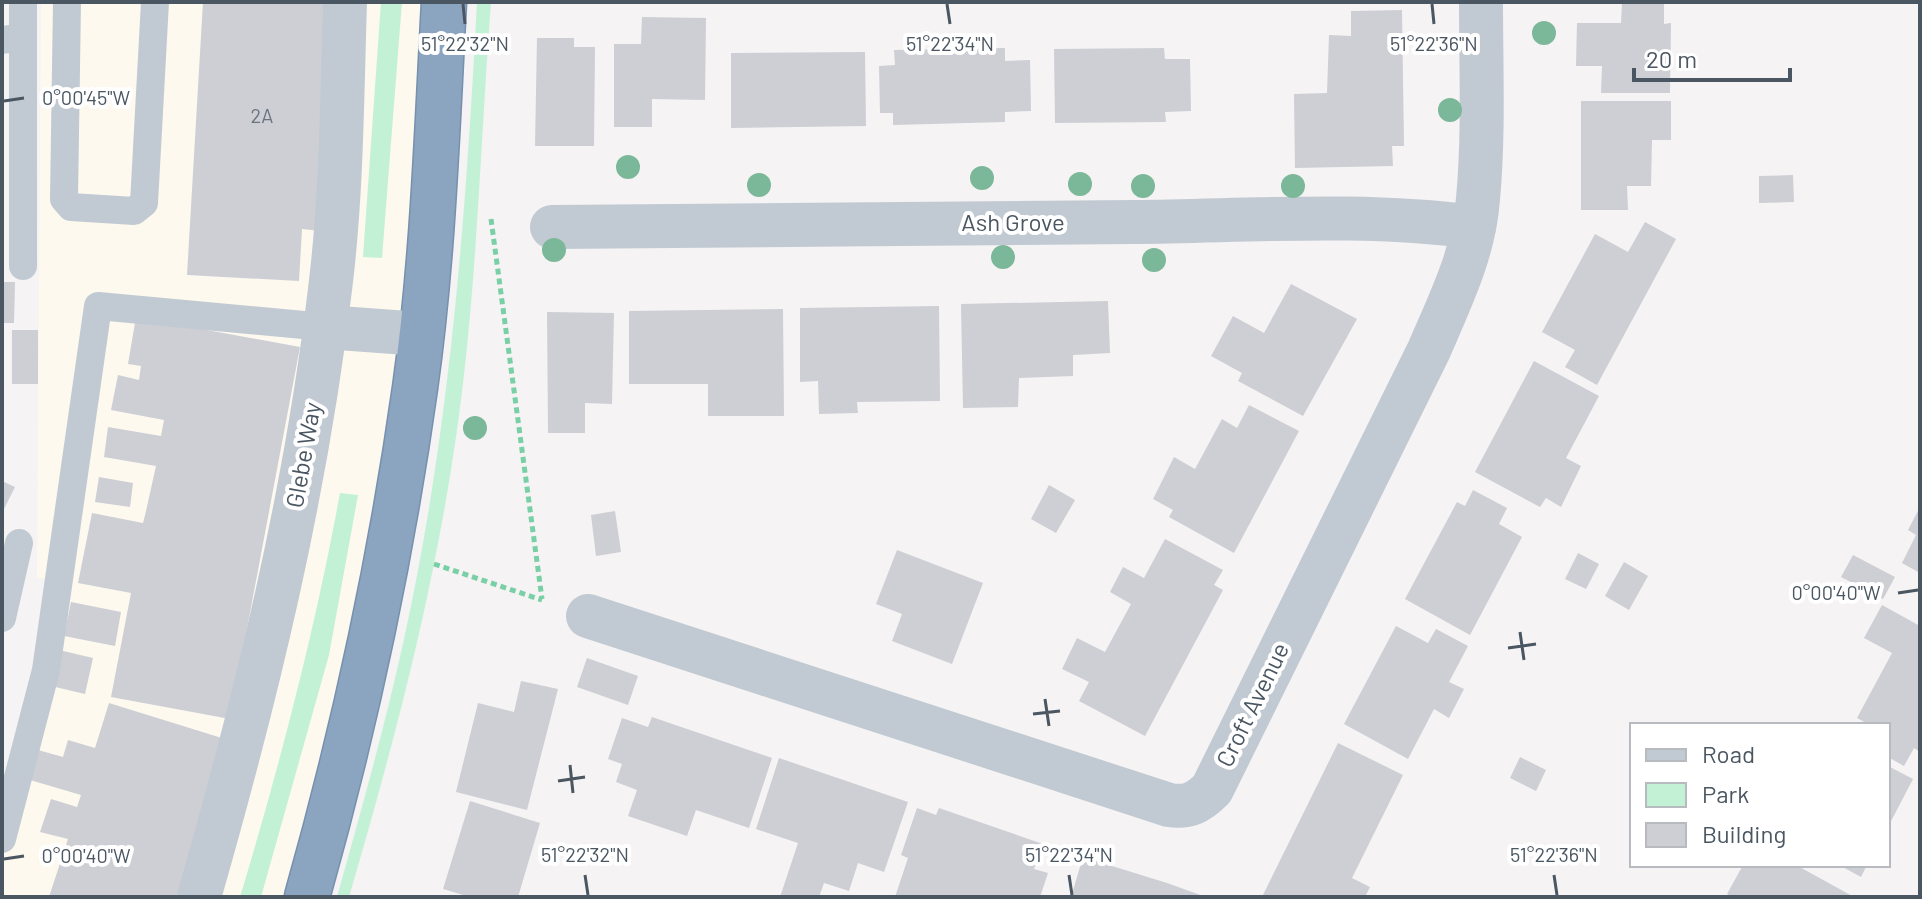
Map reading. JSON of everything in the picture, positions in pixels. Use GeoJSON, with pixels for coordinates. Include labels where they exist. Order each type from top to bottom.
{"type":"FeatureCollection","features":[{"type":"Feature","properties":{"kind":"highway"},"geometry":{"type":"LineString","coordinates":[[307,897],[341,765],[389,550],[421,334],[432,212],[444,2]]}},
{"type":"Feature","properties":{"kind":"street","name":"Glebe Way"},"geometry":{"type":"LineString","coordinates":[[199,897],[256,690],[313,414],[338,192],[345,2]]}},
{"type":"Feature","properties":{"kind":"street","name":"Croft Avenue"},"geometry":{"type":"LineString","coordinates":[[588,616],[1169,805],[1185,807],[1199,801],[1212,789],[1457,288],[1474,227],[1480,167],[1481,2]]}},
{"type":"Feature","properties":{"kind":"street","name":"Ash Grove"},"geometry":{"type":"LineString","coordinates":[[552,227],[1142,222],[1348,217],[1474,227]]}},
{"type":"Feature","properties":{"kind":"street"},"geometry":{"type":"LineString","coordinates":[[325,327],[421,334]]}},
{"type":"Feature","properties":{"kind":"lane"},"geometry":{"type":"LineString","coordinates":[[23,2],[12,38],[23,266]]}},
{"type":"Feature","properties":{"kind":"lane"},"geometry":{"type":"LineString","coordinates":[[67,2],[64,199],[71,207],[134,211],[144,203],[155,2]]}},
{"type":"Feature","properties":{"kind":"lane"},"geometry":{"type":"LineString","coordinates":[[2,839],[46,670],[98,306],[325,327]]}},
{"type":"Feature","properties":{"kind":"lane"},"geometry":{"type":"LineString","coordinates":[[2,618],[19,543]]}},
{"type":"Feature","properties":{"kind":"path"},"geometry":{"type":"LineString","coordinates":[[432,212],[552,227]]}},
{"type":"Feature","properties":{"kind":"path"},"geometry":{"type":"LineString","coordinates":[[491,219],[542,601]]}},
{"type":"Feature","properties":{"kind":"path"},"geometry":{"type":"LineString","coordinates":[[389,550],[588,616]]}},
{"type":"Feature","properties":{"kind":"shaded area"},"geometry":{"type":"Polygon","coordinates":[[[41,2],[444,2],[432,212],[307,897],[2,897],[2,839],[58,580],[37,578],[41,2]]]}},
{"type":"Feature","properties":{"kind":"green space"},"geometry":{"type":"Polygon","coordinates":[[[381,2],[402,2],[382,258],[363,257],[381,2]]]}},
{"type":"Feature","properties":{"kind":"green space"},"geometry":{"type":"Polygon","coordinates":[[[477,2],[491,2],[473,274],[463,383],[447,496],[397,726],[349,897],[337,897],[397,672],[433,481],[454,322],[477,2]]]}},
{"type":"Feature","properties":{"kind":"green space"},"geometry":{"type":"Polygon","coordinates":[[[340,493],[358,495],[329,655],[261,897],[240,897],[296,696],[340,493]]]}},
{"type":"Feature","properties":{"kind":"building"},"geometry":{"type":"Polygon","coordinates":[[[203,2],[334,2],[321,231],[302,229],[299,281],[187,275],[203,2]]]}},
{"type":"Feature","properties":{"kind":"building"},"geometry":{"type":"Polygon","coordinates":[[[1622,2],[1664,2],[1664,24],[1671,23],[1670,93],[1601,93],[1602,66],[1576,66],[1577,23],[1621,23],[1622,2]]]}},
{"type":"Feature","properties":{"kind":"building"},"geometry":{"type":"Polygon","coordinates":[[[1402,10],[1404,146],[1392,146],[1393,166],[1295,168],[1294,94],[1327,93],[1329,35],[1351,36],[1351,11],[1402,10]]]}},
{"type":"Feature","properties":{"kind":"building"},"geometry":{"type":"Polygon","coordinates":[[[642,17],[706,18],[705,100],[652,99],[652,127],[614,127],[614,44],[641,44],[642,17]]]}},
{"type":"Feature","properties":{"kind":"building"},"geometry":{"type":"Polygon","coordinates":[[[537,38],[574,38],[574,47],[595,47],[594,146],[535,146],[537,38]]]}},
{"type":"Feature","properties":{"kind":"building"},"geometry":{"type":"Polygon","coordinates":[[[1005,48],[1005,61],[1030,60],[1031,111],[1005,112],[1005,122],[893,125],[893,113],[880,113],[879,66],[895,65],[894,50],[1005,48]]]}},
{"type":"Feature","properties":{"kind":"building"},"geometry":{"type":"Polygon","coordinates":[[[1164,48],[1165,59],[1190,59],[1191,111],[1165,112],[1166,122],[1055,123],[1054,49],[1164,48]]]}},
{"type":"Feature","properties":{"kind":"building"},"geometry":{"type":"Polygon","coordinates":[[[865,52],[866,126],[731,128],[731,53],[865,52]]]}},
{"type":"Feature","properties":{"kind":"building"},"geometry":{"type":"Polygon","coordinates":[[[1581,101],[1671,101],[1671,140],[1652,140],[1651,186],[1627,186],[1628,210],[1581,210],[1581,101]]]}},
{"type":"Feature","properties":{"kind":"building"},"geometry":{"type":"Polygon","coordinates":[[[1793,175],[1794,202],[1759,203],[1759,176],[1793,175]]]}},
{"type":"Feature","properties":{"kind":"building"},"geometry":{"type":"Polygon","coordinates":[[[1645,222],[1676,239],[1597,385],[1565,367],[1575,350],[1542,332],[1595,234],[1628,252],[1645,222]]]}},
{"type":"Feature","properties":{"kind":"building"},"geometry":{"type":"Polygon","coordinates":[[[2,282],[15,282],[14,323],[2,323],[2,282]]]}},
{"type":"Feature","properties":{"kind":"building"},"geometry":{"type":"Polygon","coordinates":[[[1291,284],[1357,319],[1303,416],[1238,381],[1242,373],[1211,356],[1233,316],[1264,333],[1291,284]]]}},
{"type":"Feature","properties":{"kind":"building"},"geometry":{"type":"Polygon","coordinates":[[[1108,301],[1110,353],[1073,355],[1073,376],[1019,378],[1018,407],[963,408],[961,304],[1108,301]]]}},
{"type":"Feature","properties":{"kind":"building"},"geometry":{"type":"Polygon","coordinates":[[[939,306],[940,401],[857,402],[858,413],[819,414],[818,381],[800,382],[800,308],[939,306]]]}},
{"type":"Feature","properties":{"kind":"building"},"geometry":{"type":"Polygon","coordinates":[[[783,309],[784,416],[708,416],[708,384],[629,384],[629,311],[783,309]]]}},
{"type":"Feature","properties":{"kind":"building"},"geometry":{"type":"Polygon","coordinates":[[[547,312],[614,313],[612,404],[585,403],[585,433],[548,433],[547,312]]]}},
{"type":"Feature","properties":{"kind":"building"},"geometry":{"type":"Polygon","coordinates":[[[136,317],[300,347],[230,719],[111,697],[131,593],[78,583],[92,513],[143,523],[156,466],[104,457],[108,427],[161,436],[164,420],[111,410],[118,375],[139,380],[141,366],[128,364],[136,317]]]}},
{"type":"Feature","properties":{"kind":"building"},"geometry":{"type":"Polygon","coordinates":[[[12,330],[38,330],[38,384],[12,384],[12,330]]]}},
{"type":"Feature","properties":{"kind":"building"},"geometry":{"type":"Polygon","coordinates":[[[1534,361],[1599,396],[1566,458],[1581,466],[1561,507],[1546,498],[1540,507],[1475,472],[1534,361]]]}},
{"type":"Feature","properties":{"kind":"building"},"geometry":{"type":"Polygon","coordinates":[[[1249,405],[1299,431],[1234,553],[1169,517],[1173,510],[1153,499],[1174,457],[1195,469],[1222,419],[1237,428],[1249,405]]]}},
{"type":"Feature","properties":{"kind":"building"},"geometry":{"type":"Polygon","coordinates":[[[99,477],[133,483],[130,507],[95,502],[99,477]]]}},
{"type":"Feature","properties":{"kind":"building"},"geometry":{"type":"Polygon","coordinates":[[[2,481],[15,487],[2,513],[2,481]]]}},
{"type":"Feature","properties":{"kind":"building"},"geometry":{"type":"Polygon","coordinates":[[[1049,485],[1075,500],[1056,533],[1031,519],[1049,485]]]}},
{"type":"Feature","properties":{"kind":"building"},"geometry":{"type":"Polygon","coordinates":[[[1473,490],[1507,508],[1499,524],[1522,537],[1470,635],[1405,599],[1457,502],[1465,506],[1473,490]]]}},
{"type":"Feature","properties":{"kind":"building"},"geometry":{"type":"Polygon","coordinates":[[[1920,507],[1920,573],[1902,563],[1916,535],[1908,530],[1920,507]]]}},
{"type":"Feature","properties":{"kind":"building"},"geometry":{"type":"Polygon","coordinates":[[[615,511],[621,552],[596,556],[591,515],[615,511]]]}},
{"type":"Feature","properties":{"kind":"building"},"geometry":{"type":"Polygon","coordinates":[[[1165,539],[1223,570],[1214,585],[1223,590],[1145,736],[1079,701],[1089,682],[1062,669],[1077,638],[1105,652],[1131,604],[1110,592],[1123,567],[1144,578],[1165,539]]]}},
{"type":"Feature","properties":{"kind":"building"},"geometry":{"type":"Polygon","coordinates":[[[897,550],[983,583],[952,664],[892,641],[902,614],[876,604],[897,550]]]}},
{"type":"Feature","properties":{"kind":"building"},"geometry":{"type":"Polygon","coordinates":[[[1578,553],[1599,564],[1586,589],[1565,579],[1578,553]]]}},
{"type":"Feature","properties":{"kind":"building"},"geometry":{"type":"Polygon","coordinates":[[[1853,555],[1895,577],[1883,599],[1841,577],[1853,555]]]}},
{"type":"Feature","properties":{"kind":"building"},"geometry":{"type":"Polygon","coordinates":[[[1624,562],[1648,576],[1629,610],[1605,596],[1624,562]]]}},
{"type":"Feature","properties":{"kind":"building"},"geometry":{"type":"Polygon","coordinates":[[[71,602],[121,612],[115,646],[64,636],[71,602]]]}},
{"type":"Feature","properties":{"kind":"building"},"geometry":{"type":"Polygon","coordinates":[[[1882,605],[1920,626],[1920,752],[1914,748],[1904,766],[1890,758],[1890,723],[1866,723],[1857,718],[1892,653],[1864,638],[1882,605]]]}},
{"type":"Feature","properties":{"kind":"building"},"geometry":{"type":"Polygon","coordinates":[[[1396,626],[1428,643],[1436,629],[1468,646],[1449,682],[1464,689],[1449,718],[1434,709],[1408,759],[1344,724],[1396,626]]]}},
{"type":"Feature","properties":{"kind":"building"},"geometry":{"type":"Polygon","coordinates":[[[59,650],[93,658],[85,694],[51,686],[59,650]]]}},
{"type":"Feature","properties":{"kind":"building"},"geometry":{"type":"Polygon","coordinates":[[[587,658],[638,676],[628,705],[577,687],[587,658]]]}},
{"type":"Feature","properties":{"kind":"building"},"geometry":{"type":"Polygon","coordinates":[[[521,681],[558,689],[527,810],[456,792],[478,703],[514,712],[521,681]]]}},
{"type":"Feature","properties":{"kind":"building"},"geometry":{"type":"Polygon","coordinates":[[[109,703],[225,739],[177,897],[49,897],[68,839],[40,832],[51,799],[77,807],[81,795],[30,780],[38,750],[63,757],[68,740],[95,748],[109,703]]]}},
{"type":"Feature","properties":{"kind":"building"},"geometry":{"type":"Polygon","coordinates":[[[652,717],[772,758],[749,828],[696,810],[687,836],[628,816],[637,790],[616,782],[622,764],[608,759],[622,718],[648,727],[652,717]]]}},
{"type":"Feature","properties":{"kind":"building"},"geometry":{"type":"Polygon","coordinates":[[[1338,743],[1403,775],[1352,878],[1370,887],[1365,897],[1262,897],[1338,743]]]}},
{"type":"Feature","properties":{"kind":"building"},"geometry":{"type":"Polygon","coordinates":[[[1520,757],[1546,770],[1536,791],[1510,778],[1520,757]]]}},
{"type":"Feature","properties":{"kind":"building"},"geometry":{"type":"Polygon","coordinates":[[[779,758],[908,802],[884,872],[858,863],[849,891],[824,883],[819,897],[780,897],[798,843],[756,829],[779,758]]]}},
{"type":"Feature","properties":{"kind":"building"},"geometry":{"type":"Polygon","coordinates":[[[1890,767],[1913,779],[1890,823],[1890,767]]]}},
{"type":"Feature","properties":{"kind":"building"},"geometry":{"type":"Polygon","coordinates":[[[470,801],[540,823],[518,897],[470,897],[443,889],[470,801]]]}},
{"type":"Feature","properties":{"kind":"building"},"geometry":{"type":"Polygon","coordinates":[[[917,808],[936,815],[939,808],[1043,844],[1034,869],[1048,873],[1040,897],[895,897],[908,858],[901,855],[917,808]]]}},
{"type":"Feature","properties":{"kind":"building"},"geometry":{"type":"Polygon","coordinates":[[[1083,857],[1167,883],[1206,897],[1071,897],[1083,857]]]}},
{"type":"Feature","properties":{"kind":"building"},"geometry":{"type":"Polygon","coordinates":[[[1742,867],[1800,867],[1854,897],[1733,897],[1727,894],[1742,867]]]}},
{"type":"Feature","properties":{"kind":"building"},"geometry":{"type":"Polygon","coordinates":[[[1843,867],[1866,867],[1861,877],[1843,867]]]}}]}
